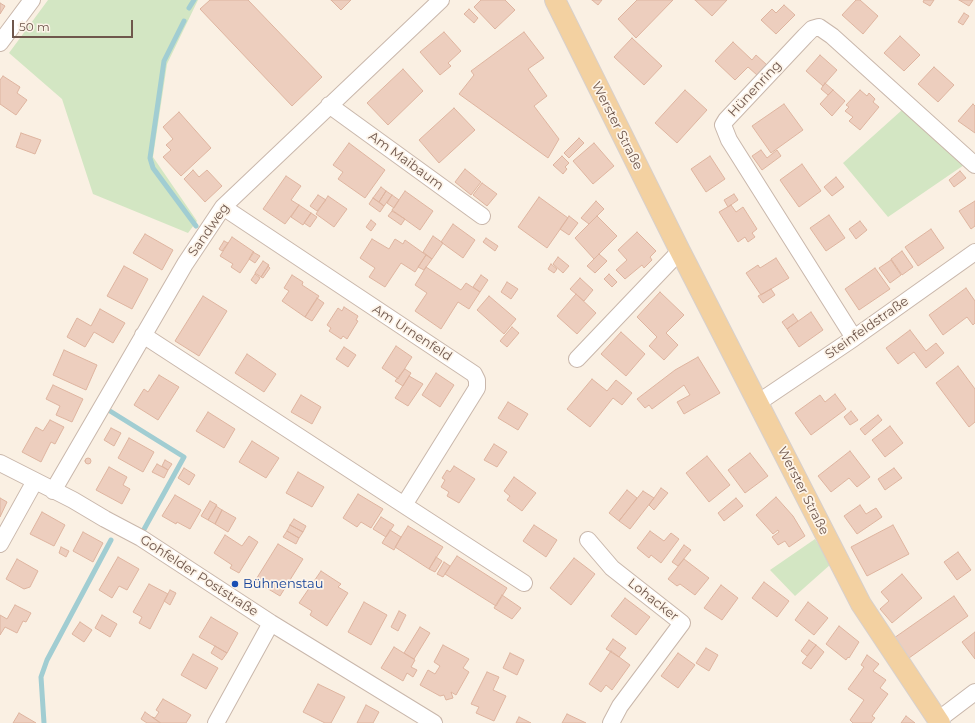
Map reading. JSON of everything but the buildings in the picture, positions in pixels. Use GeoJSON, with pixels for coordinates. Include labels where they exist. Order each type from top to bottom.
{"type":"FeatureCollection","features":[{"type":"Feature","properties":{"kind":"main road","name":"Werster Straße"},"geometry":{"type":"LineString","coordinates":[[555,0],[680,251],[759,402],[861,604],[939,721]]}},
{"type":"Feature","properties":{"kind":"street"},"geometry":{"type":"LineString","coordinates":[[0,43],[32,0]]}},
{"type":"Feature","properties":{"kind":"street","name":"Sandweg"},"geometry":{"type":"LineString","coordinates":[[53,491],[185,264],[223,207],[441,0]]}},
{"type":"Feature","properties":{"kind":"street","name":"Hünenring"},"geometry":{"type":"LineString","coordinates":[[854,338],[729,140],[724,125],[726,120],[805,36],[812,29],[819,27],[832,36],[975,165]]}},
{"type":"Feature","properties":{"kind":"street","name":"Am Maibaum"},"geometry":{"type":"LineString","coordinates":[[329,106],[482,216]]}},
{"type":"Feature","properties":{"kind":"street","name":"Am Urnenfeld"},"geometry":{"type":"LineString","coordinates":[[223,207],[474,374],[477,380],[477,388],[404,505]]}},
{"type":"Feature","properties":{"kind":"street"},"geometry":{"type":"LineString","coordinates":[[577,359],[680,251]]}},
{"type":"Feature","properties":{"kind":"street","name":"Steinfeldstraße"},"geometry":{"type":"LineString","coordinates":[[759,402],[972,258]]}},
{"type":"Feature","properties":{"kind":"street"},"geometry":{"type":"LineString","coordinates":[[143,335],[524,583]]}},
{"type":"Feature","properties":{"kind":"street","name":"Gohfelder Poststraße"},"geometry":{"type":"LineString","coordinates":[[0,463],[141,538],[271,623],[434,723]]}},
{"type":"Feature","properties":{"kind":"street"},"geometry":{"type":"LineString","coordinates":[[0,544],[35,481]]}},
{"type":"Feature","properties":{"kind":"street","name":"Lohacker"},"geometry":{"type":"LineString","coordinates":[[588,540],[612,568],[682,623],[620,706],[611,723]]}},
{"type":"Feature","properties":{"kind":"street"},"geometry":{"type":"LineString","coordinates":[[216,723],[271,623]]}},
{"type":"Feature","properties":{"kind":"street"},"geometry":{"type":"LineString","coordinates":[[939,721],[975,692]]}},
{"type":"Feature","properties":{"kind":"green space"},"geometry":{"type":"Polygon","coordinates":[[[48,0],[198,0],[167,64],[153,157],[197,221],[188,233],[93,194],[62,99],[9,53],[48,0]]]}},
{"type":"Feature","properties":{"kind":"green space"},"geometry":{"type":"Polygon","coordinates":[[[902,110],[964,165],[888,217],[843,163],[902,110]]]}},
{"type":"Feature","properties":{"kind":"green space"},"geometry":{"type":"Polygon","coordinates":[[[815,539],[831,564],[795,596],[770,570],[815,539]]]}},
{"type":"Feature","properties":{"kind":"waterway"},"geometry":{"type":"LineString","coordinates":[[189,8],[194,0]]}},
{"type":"Feature","properties":{"kind":"waterway"},"geometry":{"type":"LineString","coordinates":[[184,21],[164,61],[150,158],[153,168],[196,226]]}},
{"type":"Feature","properties":{"kind":"waterway"},"geometry":{"type":"LineString","coordinates":[[110,411],[184,457],[142,533]]}},
{"type":"Feature","properties":{"kind":"waterway"},"geometry":{"type":"LineString","coordinates":[[44,723],[41,677],[47,660],[111,540]]}},
{"type":"Feature","properties":{"kind":"place","name":"Bühnenstau"},"geometry":{"type":"Point","coordinates":[235,584]}}]}
